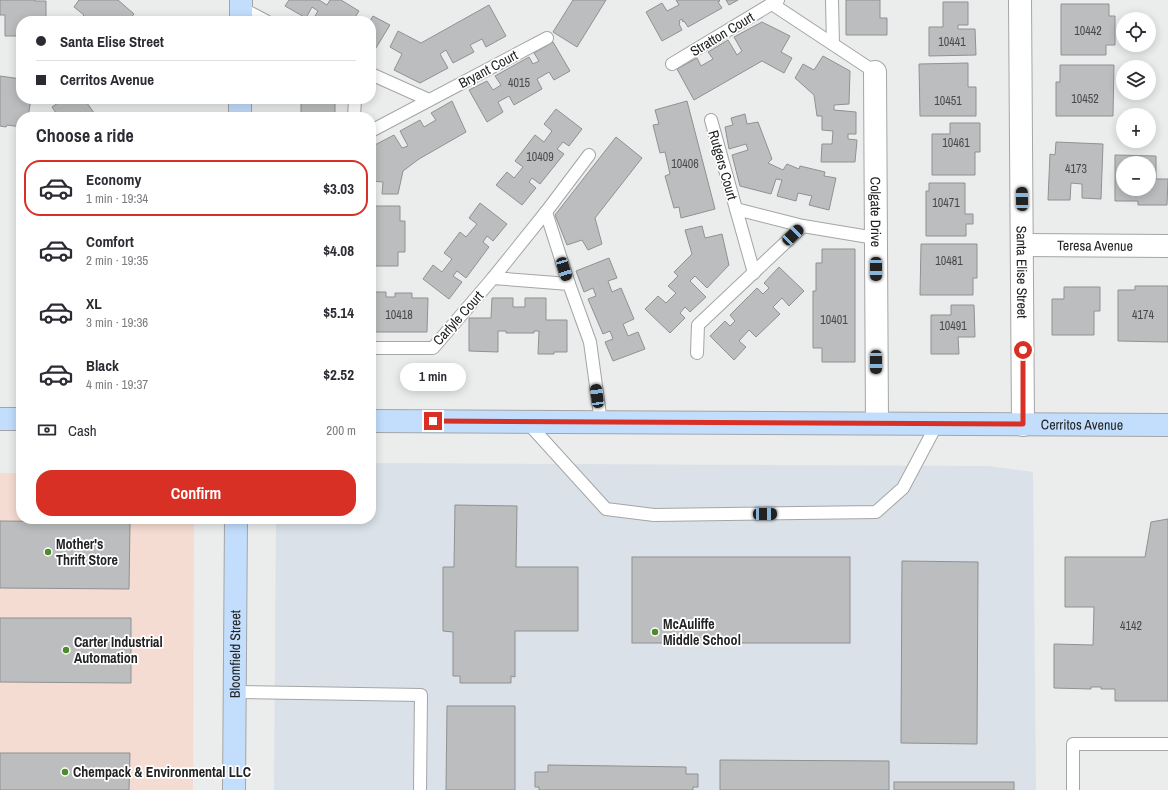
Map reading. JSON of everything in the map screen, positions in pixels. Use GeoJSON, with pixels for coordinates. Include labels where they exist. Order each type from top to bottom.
{"type":"FeatureCollection","features":[{"type":"Feature","properties":{"kind":"main road"},"geometry":{"type":"LineString","coordinates":[[0,419],[16,419]]}},
{"type":"Feature","properties":{"kind":"main road","name":"Cerritos Avenue"},"geometry":{"type":"LineString","coordinates":[[376,421],[1168,425]]}},
{"type":"Feature","properties":{"kind":"main road","name":"Bloomfield Street"},"geometry":{"type":"LineString","coordinates":[[234,790],[236,524]]}},
{"type":"Feature","properties":{"kind":"street","name":"Santa Elise Street"},"geometry":{"type":"LineString","coordinates":[[1020,0],[1023,424]]}},
{"type":"Feature","properties":{"kind":"street","name":"Colgate Drive"},"geometry":{"type":"LineString","coordinates":[[875,72],[877,423]]}},
{"type":"Feature","properties":{"kind":"street","name":"Teresa Avenue"},"geometry":{"type":"LineString","coordinates":[[1022,245],[1168,246]]}},
{"type":"Feature","properties":{"kind":"lane"},"geometry":{"type":"LineString","coordinates":[[832,0],[833,44]]}},
{"type":"Feature","properties":{"kind":"lane","name":"Stratton Court"},"geometry":{"type":"LineString","coordinates":[[672,64],[775,2],[875,72]]}},
{"type":"Feature","properties":{"kind":"lane"},"geometry":{"type":"LineString","coordinates":[[241,10],[255,16]]}},
{"type":"Feature","properties":{"kind":"lane","name":"Bryant Court"},"geometry":{"type":"LineString","coordinates":[[376,128],[547,38]]}},
{"type":"Feature","properties":{"kind":"lane"},"geometry":{"type":"LineString","coordinates":[[376,76],[429,100]]}},
{"type":"Feature","properties":{"kind":"lane","name":"Rutgers Court"},"geometry":{"type":"LineString","coordinates":[[711,120],[754,273]]}},
{"type":"Feature","properties":{"kind":"lane","name":"Carlyle Court"},"geometry":{"type":"LineString","coordinates":[[376,348],[433,348],[493,278],[589,155]]}},
{"type":"Feature","properties":{"kind":"lane","name":"Rutgers Court"},"geometry":{"type":"LineString","coordinates":[[736,209],[803,226],[875,238]]}},
{"type":"Feature","properties":{"kind":"lane"},"geometry":{"type":"LineString","coordinates":[[546,212],[569,284],[590,342],[601,422]]}},
{"type":"Feature","properties":{"kind":"lane"},"geometry":{"type":"LineString","coordinates":[[697,353],[698,325],[803,226]]}},
{"type":"Feature","properties":{"kind":"lane","name":"Carlyle Court"},"geometry":{"type":"LineString","coordinates":[[493,278],[569,284]]}},
{"type":"Feature","properties":{"kind":"lane"},"geometry":{"type":"LineString","coordinates":[[527,422],[606,509],[654,515],[876,512],[903,488],[937,424]]}},
{"type":"Feature","properties":{"kind":"lane"},"geometry":{"type":"LineString","coordinates":[[235,692],[421,695],[420,790]]}},
{"type":"Feature","properties":{"kind":"lane"},"geometry":{"type":"LineString","coordinates":[[1073,790],[1074,744],[1168,744]]}},
{"type":"Feature","properties":{"kind":"shaded area","name":"McAuliffe Middle School"},"geometry":{"type":"Polygon","coordinates":[[[376,463],[988,466],[1033,472],[1036,790],[274,790],[276,524],[376,524],[376,463]]]}},
{"type":"Feature","properties":{"kind":"shaded area"},"geometry":{"type":"Polygon","coordinates":[[[0,473],[16,473],[16,524],[194,524],[193,790],[0,790],[0,473]]]}},
{"type":"Feature","properties":{"kind":"building"},"geometry":{"type":"Polygon","coordinates":[[[0,0],[46,1],[46,16],[16,16],[16,36],[5,36],[5,15],[0,15],[0,0]]]}},
{"type":"Feature","properties":{"kind":"building"},"geometry":{"type":"Polygon","coordinates":[[[79,0],[118,0],[134,14],[132,16],[83,16],[84,15],[74,7],[79,0]]]}},
{"type":"Feature","properties":{"kind":"building"},"geometry":{"type":"Polygon","coordinates":[[[289,0],[319,0],[327,5],[330,0],[341,0],[359,11],[356,16],[315,16],[318,11],[312,7],[307,16],[302,16],[285,6],[289,0]]]}},
{"type":"Feature","properties":{"kind":"building"},"geometry":{"type":"Polygon","coordinates":[[[573,0],[606,0],[577,47],[553,32],[573,0]]]}},
{"type":"Feature","properties":{"kind":"building"},"geometry":{"type":"Polygon","coordinates":[[[676,0],[719,0],[720,1],[718,2],[722,8],[688,27],[682,19],[679,21],[679,24],[682,30],[662,41],[646,12],[662,3],[667,11],[679,5],[676,0]]]}},
{"type":"Feature","properties":{"kind":"building"},"geometry":{"type":"Polygon","coordinates":[[[726,0],[738,0],[729,5],[726,0]]]}},
{"type":"Feature","properties":{"kind":"building"},"geometry":{"type":"Polygon","coordinates":[[[846,0],[880,0],[880,18],[887,18],[887,35],[846,35],[846,0]]]}},
{"type":"Feature","properties":{"kind":"building"},"geometry":{"type":"Polygon","coordinates":[[[943,2],[968,2],[968,25],[958,25],[958,29],[975,29],[976,55],[929,56],[929,27],[943,27],[943,2]]]}},
{"type":"Feature","properties":{"kind":"building"},"geometry":{"type":"Polygon","coordinates":[[[1061,4],[1109,4],[1109,16],[1115,16],[1115,45],[1106,45],[1106,55],[1061,55],[1061,4]]]}},
{"type":"Feature","properties":{"kind":"building"},"geometry":{"type":"Polygon","coordinates":[[[489,5],[506,36],[486,47],[482,39],[470,45],[474,52],[453,63],[446,50],[440,54],[448,68],[420,83],[394,70],[402,54],[390,47],[398,31],[421,43],[489,5]]]}},
{"type":"Feature","properties":{"kind":"building"},"geometry":{"type":"Polygon","coordinates":[[[376,18],[390,25],[376,48],[376,18]]]}},
{"type":"Feature","properties":{"kind":"building"},"geometry":{"type":"Polygon","coordinates":[[[762,22],[790,36],[781,52],[792,58],[784,73],[762,61],[694,100],[677,69],[697,58],[701,66],[713,59],[708,52],[728,40],[737,55],[742,51],[734,37],[762,22]]]}},
{"type":"Feature","properties":{"kind":"building"},"geometry":{"type":"Polygon","coordinates":[[[553,42],[570,71],[554,80],[549,72],[537,79],[542,89],[514,105],[509,96],[498,102],[503,112],[487,122],[469,90],[487,81],[493,90],[501,85],[495,76],[529,57],[533,64],[539,61],[534,53],[553,42]]]}},
{"type":"Feature","properties":{"kind":"building"},"geometry":{"type":"Polygon","coordinates":[[[823,56],[850,71],[849,104],[834,105],[834,110],[856,112],[856,134],[848,134],[848,139],[857,140],[855,162],[821,162],[822,144],[832,144],[833,131],[822,130],[822,116],[817,116],[814,95],[795,78],[803,64],[814,70],[823,56]]]}},
{"type":"Feature","properties":{"kind":"building"},"geometry":{"type":"Polygon","coordinates":[[[968,63],[968,87],[976,87],[976,116],[920,116],[919,64],[968,63]]]}},
{"type":"Feature","properties":{"kind":"building"},"geometry":{"type":"Polygon","coordinates":[[[1060,65],[1114,65],[1113,116],[1056,116],[1056,82],[1060,82],[1060,65]]]}},
{"type":"Feature","properties":{"kind":"building"},"geometry":{"type":"Polygon","coordinates":[[[0,76],[16,78],[16,104],[30,104],[29,112],[16,112],[16,126],[0,126],[0,76]]]}},
{"type":"Feature","properties":{"kind":"building"},"geometry":{"type":"Polygon","coordinates":[[[452,101],[466,132],[419,159],[403,171],[398,194],[382,194],[383,182],[376,181],[376,144],[394,135],[402,148],[408,146],[400,131],[420,120],[424,127],[436,120],[431,113],[452,101]]]}},
{"type":"Feature","properties":{"kind":"building"},"geometry":{"type":"Polygon","coordinates":[[[687,101],[715,209],[681,218],[679,207],[674,208],[665,176],[670,174],[665,152],[660,153],[653,125],[659,124],[655,110],[687,101]]]}},
{"type":"Feature","properties":{"kind":"building"},"geometry":{"type":"Polygon","coordinates":[[[56,104],[88,104],[93,112],[55,112],[52,107],[56,104]]]}},
{"type":"Feature","properties":{"kind":"building"},"geometry":{"type":"Polygon","coordinates":[[[301,104],[335,104],[335,112],[301,112],[301,104]]]}},
{"type":"Feature","properties":{"kind":"building"},"geometry":{"type":"Polygon","coordinates":[[[556,109],[582,129],[569,146],[563,142],[557,149],[564,154],[540,184],[532,178],[529,182],[536,188],[522,205],[496,185],[507,172],[514,178],[523,167],[515,161],[535,135],[544,142],[552,131],[544,124],[556,109]]]}},
{"type":"Feature","properties":{"kind":"building"},"geometry":{"type":"Polygon","coordinates":[[[745,114],[747,124],[758,122],[772,159],[768,163],[783,170],[787,164],[799,169],[800,166],[825,172],[824,176],[836,178],[829,210],[809,205],[812,196],[798,193],[796,201],[777,196],[782,180],[776,179],[771,194],[740,186],[732,155],[748,150],[746,144],[729,149],[725,127],[733,125],[731,118],[745,114]]]}},
{"type":"Feature","properties":{"kind":"building"},"geometry":{"type":"Polygon","coordinates":[[[950,123],[980,123],[980,152],[975,152],[975,175],[932,175],[932,134],[950,134],[950,123]]]}},
{"type":"Feature","properties":{"kind":"building"},"geometry":{"type":"Polygon","coordinates":[[[616,137],[642,158],[595,218],[602,244],[588,250],[582,240],[567,245],[555,215],[616,137]]]}},
{"type":"Feature","properties":{"kind":"building"},"geometry":{"type":"Polygon","coordinates":[[[1056,142],[1103,144],[1101,199],[1082,198],[1082,184],[1071,183],[1070,200],[1048,200],[1050,154],[1055,155],[1056,142]]]}},
{"type":"Feature","properties":{"kind":"building"},"geometry":{"type":"Polygon","coordinates":[[[1115,155],[1156,156],[1116,156],[1116,196],[1156,196],[1156,179],[1168,179],[1167,205],[1138,205],[1138,201],[1115,201],[1115,155]]]}},
{"type":"Feature","properties":{"kind":"building"},"geometry":{"type":"Polygon","coordinates":[[[929,183],[965,183],[965,214],[973,214],[973,224],[966,224],[966,236],[926,236],[926,191],[929,191],[929,183]]]}},
{"type":"Feature","properties":{"kind":"building"},"geometry":{"type":"Polygon","coordinates":[[[480,203],[507,224],[493,241],[487,236],[483,242],[489,247],[466,278],[457,271],[453,276],[462,282],[449,299],[423,279],[433,265],[442,272],[452,259],[444,253],[460,232],[466,237],[477,224],[469,218],[480,203]]]}},
{"type":"Feature","properties":{"kind":"building"},"geometry":{"type":"Polygon","coordinates":[[[376,206],[400,206],[400,221],[405,221],[405,252],[398,252],[398,266],[376,266],[376,206]]]}},
{"type":"Feature","properties":{"kind":"building"},"geometry":{"type":"Polygon","coordinates":[[[702,226],[705,238],[722,234],[729,265],[707,288],[695,276],[690,281],[706,297],[690,312],[685,307],[680,313],[685,318],[670,333],[645,309],[658,296],[666,303],[676,293],[668,286],[678,276],[674,272],[692,254],[685,230],[702,226]]]}},
{"type":"Feature","properties":{"kind":"building"},"geometry":{"type":"Polygon","coordinates":[[[921,244],[977,244],[977,278],[973,278],[973,295],[920,295],[921,244]]]}},
{"type":"Feature","properties":{"kind":"building"},"geometry":{"type":"Polygon","coordinates":[[[822,249],[855,249],[855,362],[822,362],[822,348],[813,348],[813,291],[816,291],[816,263],[822,263],[822,249]]]}},
{"type":"Feature","properties":{"kind":"building"},"geometry":{"type":"Polygon","coordinates":[[[609,258],[617,278],[608,281],[612,292],[621,288],[634,319],[623,324],[628,336],[638,332],[645,349],[613,361],[605,342],[613,339],[610,331],[603,334],[588,299],[596,296],[593,288],[584,292],[576,271],[609,258]]]}},
{"type":"Feature","properties":{"kind":"building"},"geometry":{"type":"Polygon","coordinates":[[[779,267],[804,291],[789,306],[782,298],[773,307],[780,314],[756,337],[749,330],[739,341],[746,347],[734,360],[710,336],[725,321],[730,326],[735,321],[730,315],[757,288],[763,294],[769,288],[764,283],[779,267]]]}},
{"type":"Feature","properties":{"kind":"building"},"geometry":{"type":"Polygon","coordinates":[[[1135,286],[1168,286],[1168,342],[1118,341],[1118,290],[1135,290],[1135,286]]]}},
{"type":"Feature","properties":{"kind":"building"},"geometry":{"type":"Polygon","coordinates":[[[1064,287],[1100,287],[1100,311],[1094,311],[1094,335],[1052,335],[1052,299],[1064,299],[1064,287]]]}},
{"type":"Feature","properties":{"kind":"building"},"geometry":{"type":"Polygon","coordinates":[[[376,292],[386,292],[386,297],[395,297],[395,293],[412,293],[412,298],[428,298],[427,332],[376,332],[376,292]]]}},
{"type":"Feature","properties":{"kind":"building"},"geometry":{"type":"Polygon","coordinates":[[[492,298],[513,298],[513,307],[525,307],[525,298],[546,298],[546,320],[567,320],[567,352],[538,354],[539,331],[534,331],[534,333],[506,333],[506,331],[498,331],[498,352],[469,351],[469,318],[491,318],[492,298]]]}},
{"type":"Feature","properties":{"kind":"building"},"geometry":{"type":"Polygon","coordinates":[[[951,305],[974,305],[975,337],[958,337],[959,354],[931,354],[931,315],[951,315],[951,305]]]}},
{"type":"Feature","properties":{"kind":"building"},"geometry":{"type":"Polygon","coordinates":[[[455,505],[517,506],[516,567],[578,567],[578,631],[515,631],[515,677],[511,676],[511,683],[460,683],[460,676],[453,676],[453,632],[443,631],[443,567],[454,567],[455,505]]]}},
{"type":"Feature","properties":{"kind":"building"},"geometry":{"type":"Polygon","coordinates":[[[1168,519],[1168,701],[1115,701],[1115,689],[1101,689],[1101,687],[1091,687],[1091,689],[1054,688],[1054,644],[1093,645],[1094,607],[1065,607],[1065,557],[1145,557],[1151,522],[1168,519]]]}},
{"type":"Feature","properties":{"kind":"building"},"geometry":{"type":"Polygon","coordinates":[[[0,521],[16,521],[16,524],[130,524],[129,589],[0,588],[0,521]]]}},
{"type":"Feature","properties":{"kind":"building"},"geometry":{"type":"Polygon","coordinates":[[[632,557],[850,557],[850,643],[632,643],[632,557]]]}},
{"type":"Feature","properties":{"kind":"building"},"geometry":{"type":"Polygon","coordinates":[[[902,561],[978,562],[977,744],[901,743],[902,561]]]}},
{"type":"Feature","properties":{"kind":"building","name":"Carter Industrial Automation"},"geometry":{"type":"Polygon","coordinates":[[[0,618],[131,618],[131,683],[0,682],[0,618]]]}},
{"type":"Feature","properties":{"kind":"building"},"geometry":{"type":"Polygon","coordinates":[[[447,706],[515,706],[515,790],[446,790],[447,706]]]}},
{"type":"Feature","properties":{"kind":"building","name":"Chempack & Environmental LLC"},"geometry":{"type":"Polygon","coordinates":[[[0,753],[130,753],[129,790],[0,790],[0,753]]]}},
{"type":"Feature","properties":{"kind":"building"},"geometry":{"type":"Polygon","coordinates":[[[720,760],[889,761],[889,790],[720,790],[720,760]]]}},
{"type":"Feature","properties":{"kind":"building"},"geometry":{"type":"Polygon","coordinates":[[[548,765],[686,767],[686,774],[698,774],[698,787],[693,787],[693,790],[539,790],[539,787],[535,787],[535,772],[548,772],[548,765]]]}},
{"type":"Feature","properties":{"kind":"building"},"geometry":{"type":"Polygon","coordinates":[[[894,782],[1014,782],[1014,790],[894,790],[894,782]]]}},
{"type":"Feature","properties":{"kind":"place","name":"Mother's Thrift Store"},"geometry":{"type":"Point","coordinates":[48,552]}},
{"type":"Feature","properties":{"kind":"place","name":"McAuliffe Middle School"},"geometry":{"type":"Point","coordinates":[655,632]}},
{"type":"Feature","properties":{"kind":"place","name":"Carter Industrial Automation"},"geometry":{"type":"Point","coordinates":[66,650]}},
{"type":"Feature","properties":{"kind":"place","name":"Chempack & Environmental LLC"},"geometry":{"type":"Point","coordinates":[65,772]}},
{"type":"Feature","properties":{"kind":"route"},"geometry":{"type":"LineString","coordinates":[[433,421],[1023,424],[1023,350]]}}]}
